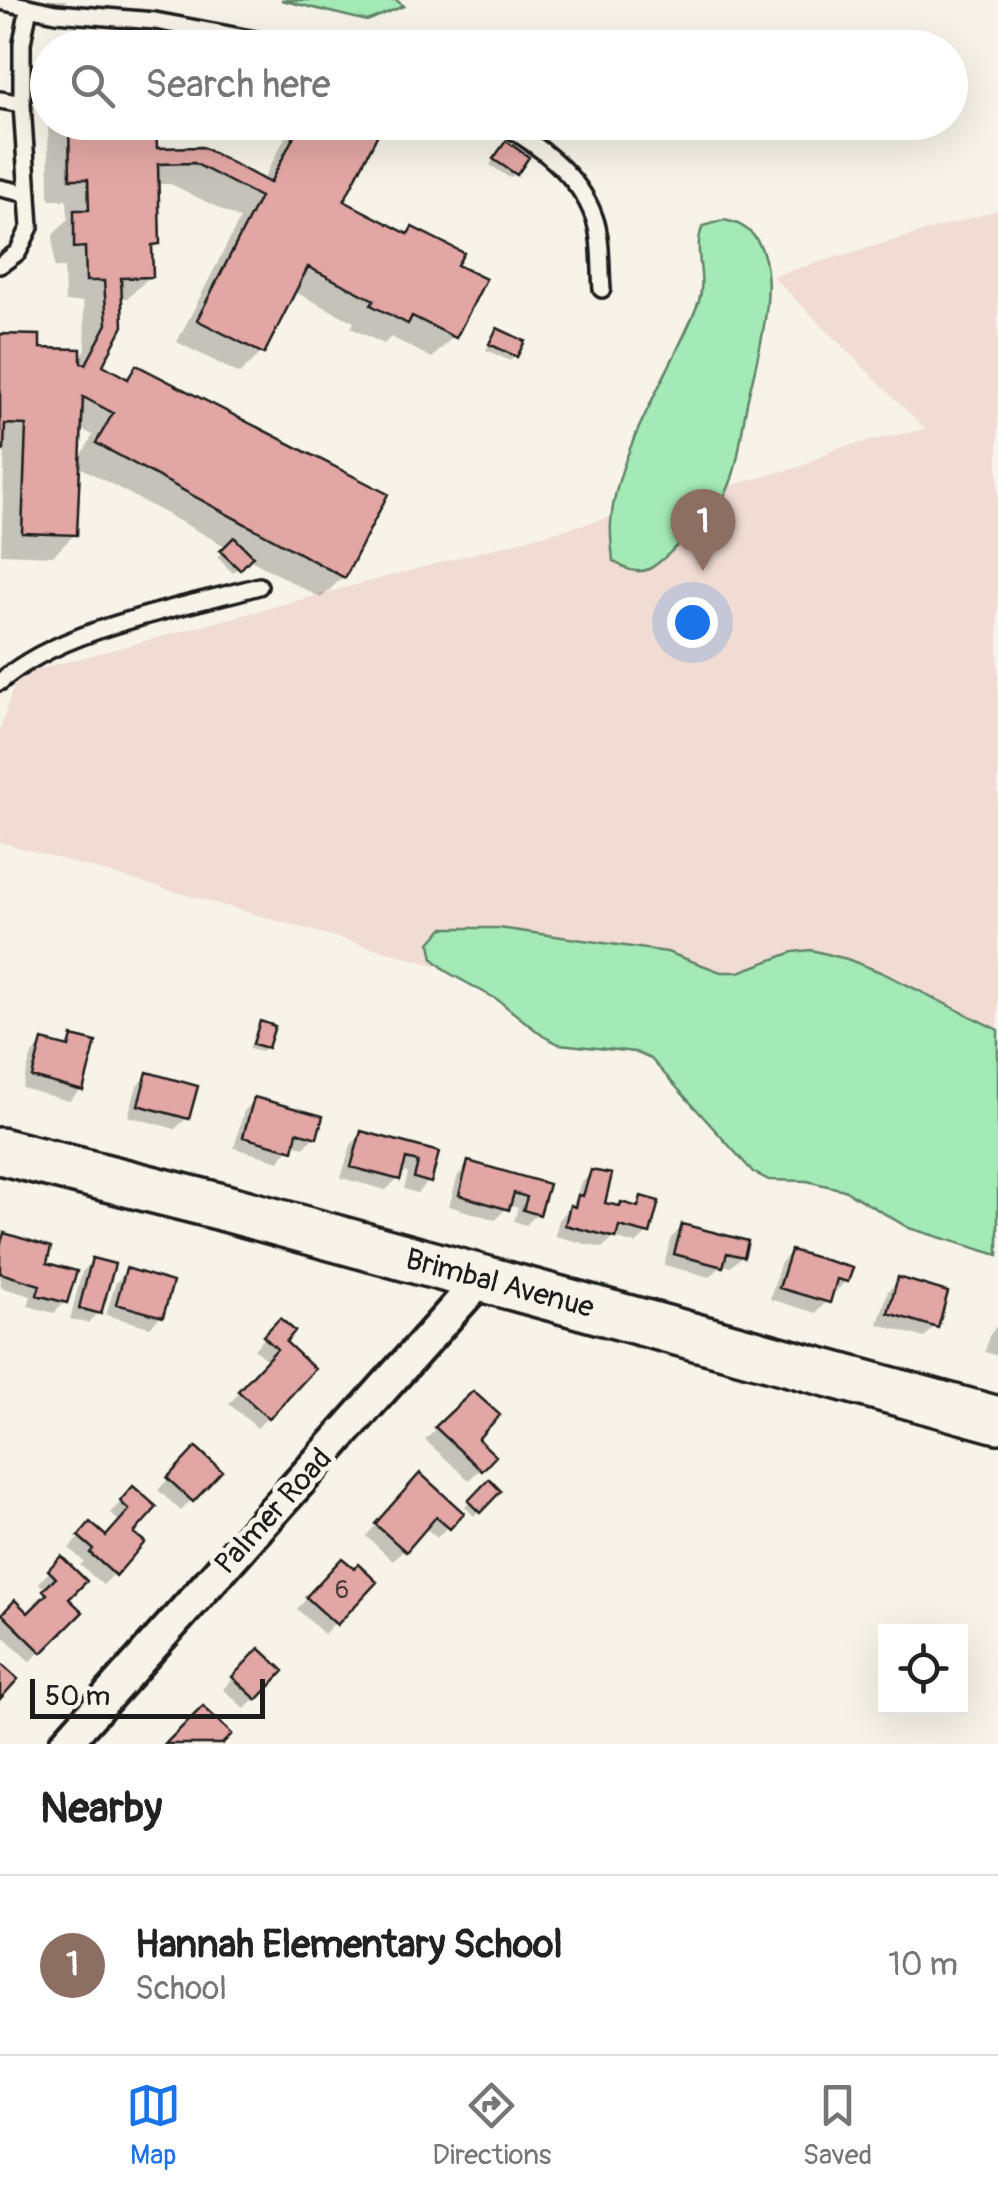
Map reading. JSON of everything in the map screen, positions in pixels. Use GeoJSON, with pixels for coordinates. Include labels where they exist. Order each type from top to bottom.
{"type":"FeatureCollection","features":[{"type":"Feature","properties":{"kind":"main road","name":"Brimbal Avenue"},"geometry":{"type":"LineString","coordinates":[[0,1151],[998,1420]]}},
{"type":"Feature","properties":{"kind":"street","name":"Palmer Road"},"geometry":{"type":"LineString","coordinates":[[65,1744],[482,1278]]}},
{"type":"Feature","properties":{"kind":"lane"},"geometry":{"type":"LineString","coordinates":[[0,1],[56,13],[155,21],[203,30]]}},
{"type":"Feature","properties":{"kind":"lane"},"geometry":{"type":"LineString","coordinates":[[0,265],[18,252],[30,227],[22,104],[22,43],[28,7]]}},
{"type":"Feature","properties":{"kind":"lane"},"geometry":{"type":"LineString","coordinates":[[0,100],[22,104]]}},
{"type":"Feature","properties":{"kind":"lane"},"geometry":{"type":"LineString","coordinates":[[530,140],[568,174],[594,218],[602,289]]}},
{"type":"Feature","properties":{"kind":"lane"},"geometry":{"type":"LineString","coordinates":[[0,188],[28,194]]}},
{"type":"Feature","properties":{"kind":"lane"},"geometry":{"type":"LineString","coordinates":[[0,682],[18,666],[87,634],[260,586]]}},
{"type":"Feature","properties":{"kind":"shaded area"},"geometry":{"type":"Polygon","coordinates":[[[998,210],[998,1125],[0,842],[0,729],[17,675],[799,467],[837,448],[925,429],[772,276],[998,210]]]}},
{"type":"Feature","properties":{"kind":"green space"},"geometry":{"type":"Polygon","coordinates":[[[281,0],[396,0],[404,6],[367,21],[281,0]]]}},
{"type":"Feature","properties":{"kind":"green space"},"geometry":{"type":"Polygon","coordinates":[[[724,220],[747,229],[761,247],[767,270],[764,327],[734,472],[721,500],[677,546],[649,569],[630,570],[613,561],[615,495],[634,438],[699,301],[699,243],[703,226],[724,220]]]}},
{"type":"Feature","properties":{"kind":"green space"},"geometry":{"type":"Polygon","coordinates":[[[443,928],[499,928],[667,952],[721,972],[739,972],[793,952],[811,950],[883,973],[998,1030],[998,1255],[909,1228],[844,1190],[807,1181],[769,1180],[753,1172],[651,1059],[635,1052],[559,1044],[498,1000],[449,973],[433,959],[430,943],[443,928]]]}},
{"type":"Feature","properties":{"kind":"building"},"geometry":{"type":"Polygon","coordinates":[[[69,140],[157,140],[157,148],[202,147],[270,183],[292,140],[375,140],[344,201],[408,234],[412,227],[464,253],[457,265],[486,279],[456,338],[412,316],[408,324],[371,305],[374,300],[308,267],[264,354],[197,320],[260,197],[194,163],[158,164],[160,244],[152,245],[153,277],[121,278],[123,326],[103,365],[128,379],[136,365],[388,494],[345,578],[96,443],[113,413],[83,397],[77,535],[22,533],[26,425],[5,424],[4,450],[0,453],[0,334],[40,335],[40,348],[81,349],[81,363],[86,364],[107,324],[104,281],[86,281],[85,247],[74,248],[74,210],[89,210],[88,179],[70,179],[69,140]]]}},
{"type":"Feature","properties":{"kind":"building"},"geometry":{"type":"Polygon","coordinates":[[[506,141],[529,157],[517,175],[493,159],[506,141]]]}},
{"type":"Feature","properties":{"kind":"building"},"geometry":{"type":"Polygon","coordinates":[[[497,328],[525,341],[517,357],[489,344],[497,328]]]}},
{"type":"Feature","properties":{"kind":"building"},"geometry":{"type":"Polygon","coordinates":[[[234,537],[253,556],[240,570],[220,551],[234,537]]]}},
{"type":"Feature","properties":{"kind":"building"},"geometry":{"type":"Polygon","coordinates":[[[260,1021],[275,1026],[268,1048],[253,1044],[260,1021]]]}},
{"type":"Feature","properties":{"kind":"building"},"geometry":{"type":"Polygon","coordinates":[[[72,1036],[96,1042],[83,1091],[32,1077],[42,1040],[69,1047],[72,1036]]]}},
{"type":"Feature","properties":{"kind":"building"},"geometry":{"type":"Polygon","coordinates":[[[147,1072],[198,1086],[189,1119],[138,1105],[147,1072]]]}},
{"type":"Feature","properties":{"kind":"building"},"geometry":{"type":"Polygon","coordinates":[[[254,1097],[323,1116],[317,1138],[297,1132],[293,1151],[243,1137],[254,1097]]]}},
{"type":"Feature","properties":{"kind":"building"},"geometry":{"type":"Polygon","coordinates":[[[361,1131],[439,1152],[431,1183],[414,1178],[418,1162],[406,1159],[400,1180],[351,1167],[361,1131]]]}},
{"type":"Feature","properties":{"kind":"building"},"geometry":{"type":"Polygon","coordinates":[[[468,1161],[549,1184],[540,1215],[523,1210],[527,1197],[514,1193],[509,1210],[459,1195],[468,1161]]]}},
{"type":"Feature","properties":{"kind":"building"},"geometry":{"type":"Polygon","coordinates":[[[591,1170],[612,1174],[605,1203],[638,1207],[641,1196],[659,1201],[650,1234],[619,1226],[616,1238],[565,1225],[570,1205],[575,1207],[578,1195],[583,1196],[591,1170]]]}},
{"type":"Feature","properties":{"kind":"building"},"geometry":{"type":"Polygon","coordinates":[[[682,1224],[748,1241],[744,1257],[727,1253],[723,1267],[674,1254],[682,1224]]]}},
{"type":"Feature","properties":{"kind":"building"},"geometry":{"type":"Polygon","coordinates":[[[4,1233],[51,1247],[47,1263],[77,1271],[67,1303],[37,1295],[40,1285],[0,1273],[4,1233]]]}},
{"type":"Feature","properties":{"kind":"building"},"geometry":{"type":"Polygon","coordinates":[[[791,1250],[853,1268],[848,1282],[837,1279],[830,1303],[779,1288],[791,1250]]]}},
{"type":"Feature","properties":{"kind":"building"},"geometry":{"type":"Polygon","coordinates":[[[92,1258],[115,1264],[101,1314],[79,1308],[92,1258]]]}},
{"type":"Feature","properties":{"kind":"building"},"geometry":{"type":"Polygon","coordinates":[[[126,1268],[173,1282],[163,1317],[116,1304],[126,1268]]]}},
{"type":"Feature","properties":{"kind":"building"},"geometry":{"type":"Polygon","coordinates":[[[898,1277],[948,1292],[938,1328],[888,1313],[898,1277]]]}},
{"type":"Feature","properties":{"kind":"building"},"geometry":{"type":"Polygon","coordinates":[[[280,1318],[295,1331],[286,1342],[315,1369],[269,1419],[238,1391],[277,1349],[263,1336],[280,1318]]]}},
{"type":"Feature","properties":{"kind":"building"},"geometry":{"type":"Polygon","coordinates":[[[473,1391],[500,1415],[478,1439],[496,1456],[482,1471],[435,1427],[473,1391]]]}},
{"type":"Feature","properties":{"kind":"building"},"geometry":{"type":"Polygon","coordinates":[[[196,1447],[222,1471],[193,1502],[167,1478],[196,1447]]]}},
{"type":"Feature","properties":{"kind":"building"},"geometry":{"type":"Polygon","coordinates":[[[420,1473],[464,1513],[450,1529],[436,1517],[406,1552],[375,1524],[420,1473]]]}},
{"type":"Feature","properties":{"kind":"building"},"geometry":{"type":"Polygon","coordinates":[[[489,1479],[501,1491],[480,1513],[468,1501],[489,1479]]]}},
{"type":"Feature","properties":{"kind":"building"},"geometry":{"type":"Polygon","coordinates":[[[133,1486],[157,1507],[134,1533],[145,1542],[116,1576],[90,1553],[93,1549],[78,1536],[90,1522],[106,1536],[129,1510],[120,1501],[133,1486]]]}},
{"type":"Feature","properties":{"kind":"building"},"geometry":{"type":"Polygon","coordinates":[[[61,1556],[87,1581],[69,1599],[83,1612],[42,1653],[2,1614],[15,1600],[28,1613],[47,1594],[43,1590],[56,1578],[48,1570],[61,1556]]]}},
{"type":"Feature","properties":{"kind":"building"},"geometry":{"type":"Polygon","coordinates":[[[342,1558],[354,1568],[358,1564],[377,1582],[337,1625],[306,1597],[342,1558]]]}},
{"type":"Feature","properties":{"kind":"building"},"geometry":{"type":"Polygon","coordinates":[[[259,1648],[284,1671],[257,1700],[232,1677],[259,1648]]]}},
{"type":"Feature","properties":{"kind":"building"},"geometry":{"type":"Polygon","coordinates":[[[0,1663],[18,1679],[0,1699],[0,1663]]]}},
{"type":"Feature","properties":{"kind":"building"},"geometry":{"type":"Polygon","coordinates":[[[203,1706],[232,1734],[222,1744],[165,1744],[203,1706]]]}},
{"type":"Feature","properties":{"kind":"place","name":"Hannah Elementary School"},"geometry":{"type":"Point","coordinates":[703,571]}}]}
